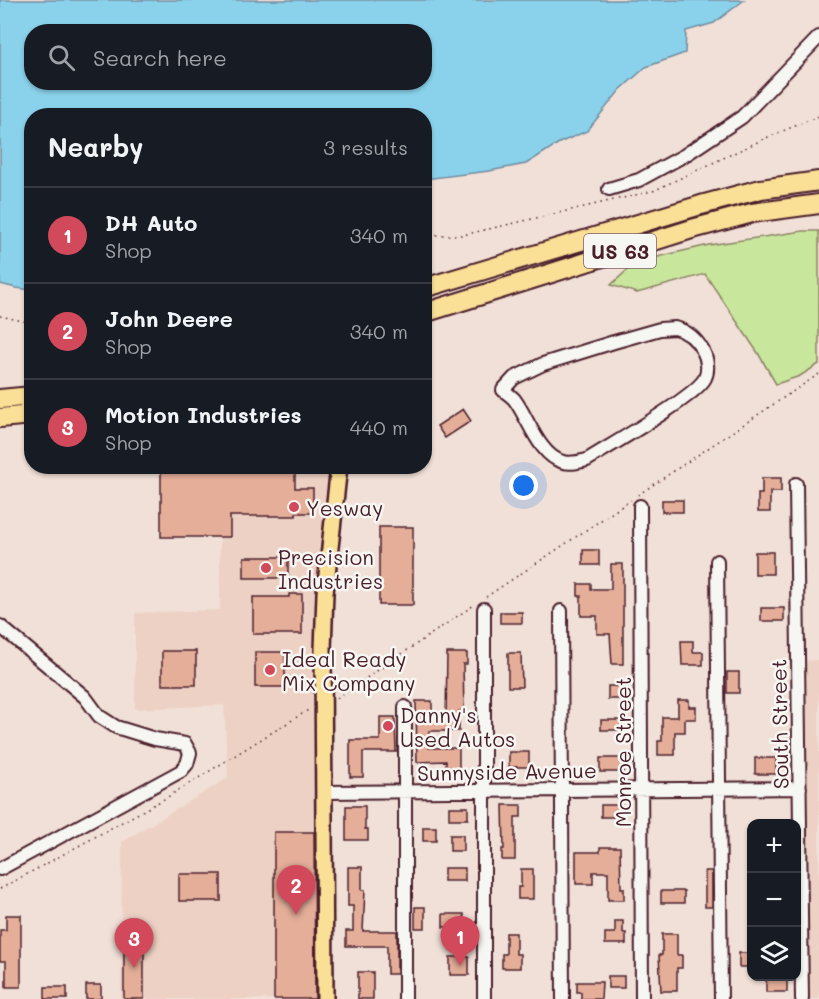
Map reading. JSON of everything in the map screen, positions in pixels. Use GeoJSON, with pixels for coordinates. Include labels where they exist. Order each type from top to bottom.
{"type":"FeatureCollection","features":[{"type":"Feature","properties":{"kind":"highway","name":"US 63"},"geometry":{"type":"LineString","coordinates":[[432,286],[701,205],[761,189],[819,181]]}},
{"type":"Feature","properties":{"kind":"highway","name":"US 63"},"geometry":{"type":"LineString","coordinates":[[432,310],[692,229],[752,213],[819,204]]}},
{"type":"Feature","properties":{"kind":"highway"},"geometry":{"type":"LineString","coordinates":[[0,399],[24,397]]}},
{"type":"Feature","properties":{"kind":"highway"},"geometry":{"type":"LineString","coordinates":[[0,418],[24,416]]}},
{"type":"Feature","properties":{"kind":"main road"},"geometry":{"type":"LineString","coordinates":[[325,999],[323,701],[325,593],[338,474]]}},
{"type":"Feature","properties":{"kind":"street"},"geometry":{"type":"LineString","coordinates":[[609,189],[639,180],[685,154],[742,117],[819,38]]}},
{"type":"Feature","properties":{"kind":"street"},"geometry":{"type":"LineString","coordinates":[[675,328],[681,329],[700,345],[705,355],[707,368],[706,376],[700,385],[685,398],[586,460],[570,463],[560,461],[550,454],[534,435],[514,399],[503,390],[514,378],[543,364],[660,329],[675,328]]}},
{"type":"Feature","properties":{"kind":"street","name":"South Street"},"geometry":{"type":"LineString","coordinates":[[796,484],[802,999]]}},
{"type":"Feature","properties":{"kind":"street","name":"Monroe Street"},"geometry":{"type":"LineString","coordinates":[[640,506],[642,999]]}},
{"type":"Feature","properties":{"kind":"street"},"geometry":{"type":"LineString","coordinates":[[717,561],[721,999]]}},
{"type":"Feature","properties":{"kind":"street"},"geometry":{"type":"LineString","coordinates":[[484,609],[484,999]]}},
{"type":"Feature","properties":{"kind":"street"},"geometry":{"type":"LineString","coordinates":[[561,611],[563,999]]}},
{"type":"Feature","properties":{"kind":"street"},"geometry":{"type":"LineString","coordinates":[[0,626],[85,698],[99,716],[116,727],[154,739],[185,744],[190,753],[187,764],[181,771],[0,869]]}},
{"type":"Feature","properties":{"kind":"street"},"geometry":{"type":"LineString","coordinates":[[405,707],[405,999]]}},
{"type":"Feature","properties":{"kind":"street","name":"Sunnyside Avenue"},"geometry":{"type":"LineString","coordinates":[[324,792],[800,788]]}},
{"type":"Feature","properties":{"kind":"path"},"geometry":{"type":"LineString","coordinates":[[0,316],[24,321]]}},
{"type":"Feature","properties":{"kind":"path"},"geometry":{"type":"LineString","coordinates":[[0,889],[166,798],[323,701],[338,697],[819,374]]}},
{"type":"Feature","properties":{"kind":"shaded area"},"geometry":{"type":"Polygon","coordinates":[[[167,474],[338,474],[332,539],[325,999],[121,999],[122,842],[228,778],[224,705],[135,709],[135,613],[220,610],[220,537],[167,474]]]}},
{"type":"Feature","properties":{"kind":"shaded area"},"geometry":{"type":"Polygon","coordinates":[[[819,660],[819,999],[802,999],[798,661],[819,660]]]}},
{"type":"Feature","properties":{"kind":"green space"},"geometry":{"type":"Polygon","coordinates":[[[803,231],[819,231],[819,364],[800,376],[776,384],[705,274],[637,293],[611,285],[636,262],[709,245],[803,231]]]}},
{"type":"Feature","properties":{"kind":"water"},"geometry":{"type":"Polygon","coordinates":[[[0,0],[744,0],[714,23],[686,31],[685,53],[646,67],[620,90],[587,131],[559,143],[526,164],[489,171],[432,178],[432,108],[24,108],[24,289],[0,284],[0,0]]]}},
{"type":"Feature","properties":{"kind":"building"},"geometry":{"type":"Polygon","coordinates":[[[463,409],[471,421],[445,438],[437,426],[463,409]]]}},
{"type":"Feature","properties":{"kind":"building"},"geometry":{"type":"Polygon","coordinates":[[[161,474],[295,474],[295,488],[313,488],[313,513],[296,513],[296,516],[230,516],[230,537],[161,537],[161,474]]]}},
{"type":"Feature","properties":{"kind":"building"},"geometry":{"type":"Polygon","coordinates":[[[762,478],[781,478],[781,492],[770,492],[770,512],[758,512],[758,494],[762,494],[762,478]]]}},
{"type":"Feature","properties":{"kind":"building"},"geometry":{"type":"Polygon","coordinates":[[[662,500],[683,500],[683,512],[662,512],[662,500]]]}},
{"type":"Feature","properties":{"kind":"building"},"geometry":{"type":"Polygon","coordinates":[[[379,527],[413,527],[413,605],[379,605],[379,527]]]}},
{"type":"Feature","properties":{"kind":"building"},"geometry":{"type":"Polygon","coordinates":[[[583,550],[599,550],[599,565],[583,565],[583,550]]]}},
{"type":"Feature","properties":{"kind":"building"},"geometry":{"type":"Polygon","coordinates":[[[755,552],[773,552],[773,574],[755,574],[755,552]]]}},
{"type":"Feature","properties":{"kind":"building","name":"Precision Industries"},"geometry":{"type":"Polygon","coordinates":[[[244,557],[288,557],[288,578],[244,578],[244,557]]]}},
{"type":"Feature","properties":{"kind":"building"},"geometry":{"type":"Polygon","coordinates":[[[611,564],[623,564],[623,664],[612,664],[610,634],[597,634],[597,616],[581,616],[581,596],[578,596],[578,584],[591,584],[591,589],[611,589],[611,564]]]}},
{"type":"Feature","properties":{"kind":"building"},"geometry":{"type":"Polygon","coordinates":[[[289,594],[302,594],[302,634],[253,634],[253,597],[289,597],[289,594]]]}},
{"type":"Feature","properties":{"kind":"building"},"geometry":{"type":"Polygon","coordinates":[[[761,608],[784,608],[784,621],[761,621],[761,608]]]}},
{"type":"Feature","properties":{"kind":"building"},"geometry":{"type":"Polygon","coordinates":[[[500,612],[522,612],[522,623],[500,623],[500,612]]]}},
{"type":"Feature","properties":{"kind":"building"},"geometry":{"type":"Polygon","coordinates":[[[681,641],[693,641],[693,652],[703,652],[703,665],[682,665],[681,641]]]}},
{"type":"Feature","properties":{"kind":"building"},"geometry":{"type":"Polygon","coordinates":[[[162,651],[196,651],[196,685],[162,685],[162,651]]]}},
{"type":"Feature","properties":{"kind":"building","name":"Ideal Ready Mix Company"},"geometry":{"type":"Polygon","coordinates":[[[255,652],[285,652],[285,687],[255,687],[255,652]]]}},
{"type":"Feature","properties":{"kind":"building"},"geometry":{"type":"Polygon","coordinates":[[[447,653],[467,653],[467,664],[463,664],[464,711],[459,711],[459,731],[429,731],[429,748],[459,748],[459,774],[446,774],[446,761],[417,762],[416,701],[432,701],[432,720],[446,720],[447,653]]]}},
{"type":"Feature","properties":{"kind":"building"},"geometry":{"type":"Polygon","coordinates":[[[508,653],[521,653],[522,687],[508,687],[508,653]]]}},
{"type":"Feature","properties":{"kind":"building"},"geometry":{"type":"Polygon","coordinates":[[[727,672],[739,672],[739,693],[727,693],[727,672]]]}},
{"type":"Feature","properties":{"kind":"building"},"geometry":{"type":"Polygon","coordinates":[[[608,686],[628,686],[628,699],[608,699],[608,686]]]}},
{"type":"Feature","properties":{"kind":"building"},"geometry":{"type":"Polygon","coordinates":[[[678,700],[689,700],[689,707],[696,707],[696,719],[685,719],[685,732],[675,732],[675,755],[658,755],[658,741],[662,741],[662,717],[678,717],[678,700]]]}},
{"type":"Feature","properties":{"kind":"building"},"geometry":{"type":"Polygon","coordinates":[[[380,717],[395,717],[396,752],[363,752],[363,777],[350,777],[350,740],[380,740],[380,717]]]}},
{"type":"Feature","properties":{"kind":"building"},"geometry":{"type":"Polygon","coordinates":[[[601,720],[621,720],[621,730],[601,730],[601,720]]]}},
{"type":"Feature","properties":{"kind":"building"},"geometry":{"type":"Polygon","coordinates":[[[509,752],[529,752],[529,767],[509,767],[509,752]]]}},
{"type":"Feature","properties":{"kind":"building"},"geometry":{"type":"Polygon","coordinates":[[[600,758],[624,758],[624,772],[600,772],[600,758]]]}},
{"type":"Feature","properties":{"kind":"building"},"geometry":{"type":"Polygon","coordinates":[[[755,758],[776,758],[776,774],[755,774],[755,758]]]}},
{"type":"Feature","properties":{"kind":"building"},"geometry":{"type":"Polygon","coordinates":[[[503,805],[521,805],[521,817],[515,817],[515,860],[502,860],[503,805]]]}},
{"type":"Feature","properties":{"kind":"building"},"geometry":{"type":"Polygon","coordinates":[[[601,805],[621,805],[621,817],[601,817],[601,805]]]}},
{"type":"Feature","properties":{"kind":"building"},"geometry":{"type":"Polygon","coordinates":[[[346,806],[365,806],[365,829],[368,829],[368,840],[346,840],[346,806]]]}},
{"type":"Feature","properties":{"kind":"building"},"geometry":{"type":"Polygon","coordinates":[[[449,807],[468,807],[468,819],[449,819],[449,807]]]}},
{"type":"Feature","properties":{"kind":"building"},"geometry":{"type":"Polygon","coordinates":[[[423,827],[436,827],[436,841],[423,841],[423,827]]]}},
{"type":"Feature","properties":{"kind":"building"},"geometry":{"type":"Polygon","coordinates":[[[274,832],[314,832],[315,999],[274,999],[274,832]]]}},
{"type":"Feature","properties":{"kind":"building"},"geometry":{"type":"Polygon","coordinates":[[[450,835],[463,835],[463,851],[450,851],[450,835]]]}},
{"type":"Feature","properties":{"kind":"building"},"geometry":{"type":"Polygon","coordinates":[[[600,847],[620,847],[621,888],[624,888],[624,900],[608,900],[608,872],[593,872],[593,884],[576,884],[576,852],[600,852],[600,847]]]}},
{"type":"Feature","properties":{"kind":"building"},"geometry":{"type":"Polygon","coordinates":[[[348,867],[362,867],[362,890],[365,890],[363,931],[397,931],[397,974],[387,974],[387,946],[346,946],[346,931],[353,931],[353,906],[348,906],[348,867]]]}},
{"type":"Feature","properties":{"kind":"building"},"geometry":{"type":"Polygon","coordinates":[[[444,868],[465,868],[465,881],[444,881],[444,868]]]}},
{"type":"Feature","properties":{"kind":"building"},"geometry":{"type":"Polygon","coordinates":[[[521,869],[533,869],[533,899],[518,899],[521,869]]]}},
{"type":"Feature","properties":{"kind":"building"},"geometry":{"type":"Polygon","coordinates":[[[705,871],[712,871],[712,907],[705,907],[705,871]]]}},
{"type":"Feature","properties":{"kind":"building"},"geometry":{"type":"Polygon","coordinates":[[[179,874],[221,874],[221,901],[179,901],[179,874]]]}},
{"type":"Feature","properties":{"kind":"building"},"geometry":{"type":"Polygon","coordinates":[[[661,891],[684,891],[684,903],[661,903],[661,891]]]}},
{"type":"Feature","properties":{"kind":"building"},"geometry":{"type":"Polygon","coordinates":[[[415,907],[425,907],[425,928],[415,928],[415,907]]]}},
{"type":"Feature","properties":{"kind":"building"},"geometry":{"type":"Polygon","coordinates":[[[443,914],[464,914],[464,927],[443,927],[443,914]]]}},
{"type":"Feature","properties":{"kind":"building"},"geometry":{"type":"Polygon","coordinates":[[[6,915],[21,915],[21,987],[6,987],[6,961],[0,961],[0,930],[6,930],[6,915]]]}},
{"type":"Feature","properties":{"kind":"building"},"geometry":{"type":"Polygon","coordinates":[[[615,921],[623,921],[626,944],[605,944],[605,933],[615,933],[615,921]]]}},
{"type":"Feature","properties":{"kind":"building"},"geometry":{"type":"Polygon","coordinates":[[[506,933],[516,933],[516,954],[520,954],[520,968],[502,968],[502,954],[506,954],[506,933]]]}},
{"type":"Feature","properties":{"kind":"building"},"geometry":{"type":"Polygon","coordinates":[[[662,934],[677,934],[677,955],[682,955],[682,968],[677,968],[677,991],[661,991],[659,955],[662,955],[662,934]]]}},
{"type":"Feature","properties":{"kind":"building"},"geometry":{"type":"Polygon","coordinates":[[[124,936],[144,936],[144,999],[124,999],[124,936]]]}},
{"type":"Feature","properties":{"kind":"building"},"geometry":{"type":"Polygon","coordinates":[[[739,953],[747,953],[747,967],[739,967],[739,953]]]}},
{"type":"Feature","properties":{"kind":"building"},"geometry":{"type":"Polygon","coordinates":[[[450,957],[469,957],[469,975],[450,975],[450,957]]]}},
{"type":"Feature","properties":{"kind":"building"},"geometry":{"type":"Polygon","coordinates":[[[358,972],[373,972],[373,999],[358,999],[358,972]]]}},
{"type":"Feature","properties":{"kind":"building"},"geometry":{"type":"Polygon","coordinates":[[[608,976],[624,976],[624,988],[608,988],[608,976]]]}},
{"type":"Feature","properties":{"kind":"building"},"geometry":{"type":"Polygon","coordinates":[[[766,981],[787,981],[787,992],[766,992],[766,981]]]}},
{"type":"Feature","properties":{"kind":"building"},"geometry":{"type":"Polygon","coordinates":[[[577,982],[602,982],[601,999],[581,999],[581,992],[577,992],[577,982]]]}},
{"type":"Feature","properties":{"kind":"building"},"geometry":{"type":"Polygon","coordinates":[[[86,985],[101,985],[101,999],[86,999],[86,985]]]}},
{"type":"Feature","properties":{"kind":"building"},"geometry":{"type":"Polygon","coordinates":[[[45,987],[67,987],[67,999],[45,999],[45,987]]]}},
{"type":"Feature","properties":{"kind":"place","name":"Yesway"},"geometry":{"type":"Point","coordinates":[294,507]}},
{"type":"Feature","properties":{"kind":"place","name":"Precision Industries"},"geometry":{"type":"Point","coordinates":[266,568]}},
{"type":"Feature","properties":{"kind":"place","name":"Ideal Ready Mix Company"},"geometry":{"type":"Point","coordinates":[270,670]}},
{"type":"Feature","properties":{"kind":"place","name":"Danny's Used Autos"},"geometry":{"type":"Point","coordinates":[388,726]}},
{"type":"Feature","properties":{"kind":"place","name":"John Deere"},"geometry":{"type":"Point","coordinates":[296,915]}},
{"type":"Feature","properties":{"kind":"place","name":"DH Auto"},"geometry":{"type":"Point","coordinates":[460,966]}},
{"type":"Feature","properties":{"kind":"place","name":"Motion Industries"},"geometry":{"type":"Point","coordinates":[134,968]}}]}
